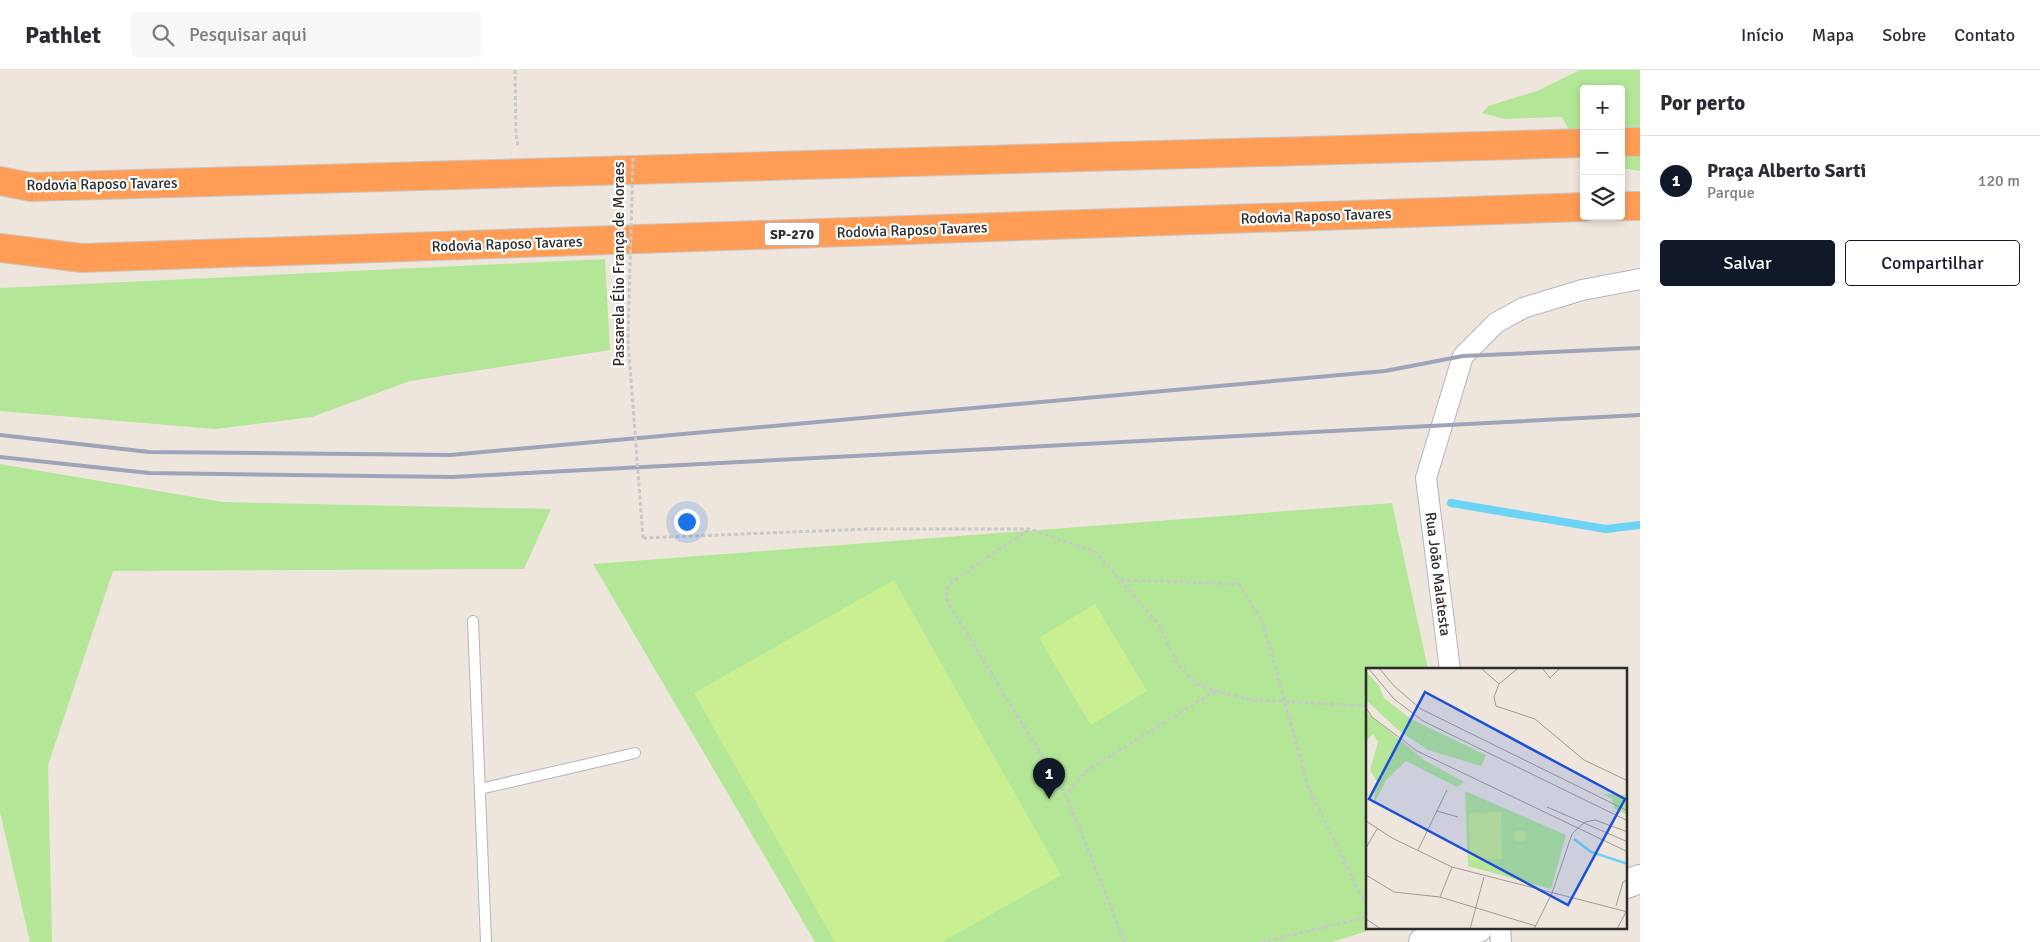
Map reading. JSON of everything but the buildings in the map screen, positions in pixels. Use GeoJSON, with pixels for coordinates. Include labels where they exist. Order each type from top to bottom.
{"type":"FeatureCollection","features":[{"type":"Feature","properties":{"kind":"highway"},"geometry":{"type":"LineString","coordinates":[[1625,142],[1640,142]]}},
{"type":"Feature","properties":{"kind":"highway","name":"Rodovia Raposo Tavares"},"geometry":{"type":"LineString","coordinates":[[0,181],[31,187],[1580,143]]}},
{"type":"Feature","properties":{"kind":"highway"},"geometry":{"type":"LineString","coordinates":[[1625,206],[1640,206]]}},
{"type":"Feature","properties":{"kind":"highway","name":"Rodovia Raposo Tavares"},"geometry":{"type":"LineString","coordinates":[[0,248],[82,258],[1580,208]]}},
{"type":"Feature","properties":{"kind":"main road"},"geometry":{"type":"LineString","coordinates":[[1628,883],[1640,879]]}},
{"type":"Feature","properties":{"kind":"main road"},"geometry":{"type":"LineString","coordinates":[[1423,942],[1470,930]]}},
{"type":"Feature","properties":{"kind":"street","name":"Rua João Malatesta"},"geometry":{"type":"LineString","coordinates":[[1450,668],[1426,478],[1463,356],[1496,324],[1524,308],[1582,290],[1640,279]]}},
{"type":"Feature","properties":{"kind":"lane"},"geometry":{"type":"LineString","coordinates":[[473,621],[486,942]]}},
{"type":"Feature","properties":{"kind":"lane"},"geometry":{"type":"LineString","coordinates":[[480,789],[635,754]]}},
{"type":"Feature","properties":{"kind":"path"},"geometry":{"type":"LineString","coordinates":[[515,70],[518,149]]}},
{"type":"Feature","properties":{"kind":"path","name":"Passarela Élio França de Moraes"},"geometry":{"type":"LineString","coordinates":[[630,152],[633,158],[628,340],[643,538],[867,529],[1029,529]]}},
{"type":"Feature","properties":{"kind":"path"},"geometry":{"type":"LineString","coordinates":[[1126,942],[1066,795],[946,601],[946,590],[952,582],[1029,529],[1096,552],[1159,625],[1178,665],[1197,684],[1215,691],[1253,700],[1366,706]]}},
{"type":"Feature","properties":{"kind":"path"},"geometry":{"type":"LineString","coordinates":[[1120,580],[1239,584],[1263,623],[1308,786],[1366,903]]}},
{"type":"Feature","properties":{"kind":"path"},"geometry":{"type":"LineString","coordinates":[[1066,795],[1085,772],[1215,691]]}},
{"type":"Feature","properties":{"kind":"path"},"geometry":{"type":"LineString","coordinates":[[1261,942],[1366,917]]}},
{"type":"Feature","properties":{"kind":"green space"},"geometry":{"type":"Polygon","coordinates":[[[1580,70],[1640,70],[1640,171],[1625,169],[1625,85],[1580,85],[1580,145],[1575,141],[1562,117],[1504,119],[1482,113],[1488,106],[1537,91],[1580,70]]]}},
{"type":"Feature","properties":{"kind":"green space"},"geometry":{"type":"Polygon","coordinates":[[[605,259],[610,350],[410,381],[312,417],[215,429],[0,411],[0,288],[605,259]]]}},
{"type":"Feature","properties":{"kind":"green space"},"geometry":{"type":"Polygon","coordinates":[[[0,464],[223,502],[551,509],[524,569],[113,571],[48,765],[52,942],[30,942],[0,812],[0,464]]]}},
{"type":"Feature","properties":{"kind":"green space"},"geometry":{"type":"Polygon","coordinates":[[[1392,503],[1428,668],[1366,668],[1366,930],[1371,930],[1332,942],[815,942],[593,564],[1392,503]]]}},
{"type":"Feature","properties":{"kind":"green space"},"geometry":{"type":"Polygon","coordinates":[[[894,580],[1061,875],[942,942],[835,942],[694,693],[894,580]]]}},
{"type":"Feature","properties":{"kind":"green space"},"geometry":{"type":"Polygon","coordinates":[[[1095,604],[1147,691],[1091,725],[1039,638],[1095,604]]]}},
{"type":"Feature","properties":{"kind":"waterway"},"geometry":{"type":"LineString","coordinates":[[1451,503],[1606,529],[1640,525]]}},
{"type":"Feature","properties":{"kind":"railway"},"geometry":{"type":"LineString","coordinates":[[0,435],[149,452],[450,455],[1385,371],[1463,356],[1640,348]]}},
{"type":"Feature","properties":{"kind":"railway"},"geometry":{"type":"LineString","coordinates":[[0,457],[149,473],[452,477],[1640,415]]}},
{"type":"Feature","properties":{"kind":"place","name":"Praça Alberto Sarti"},"geometry":{"type":"Point","coordinates":[1049,799]}}]}
